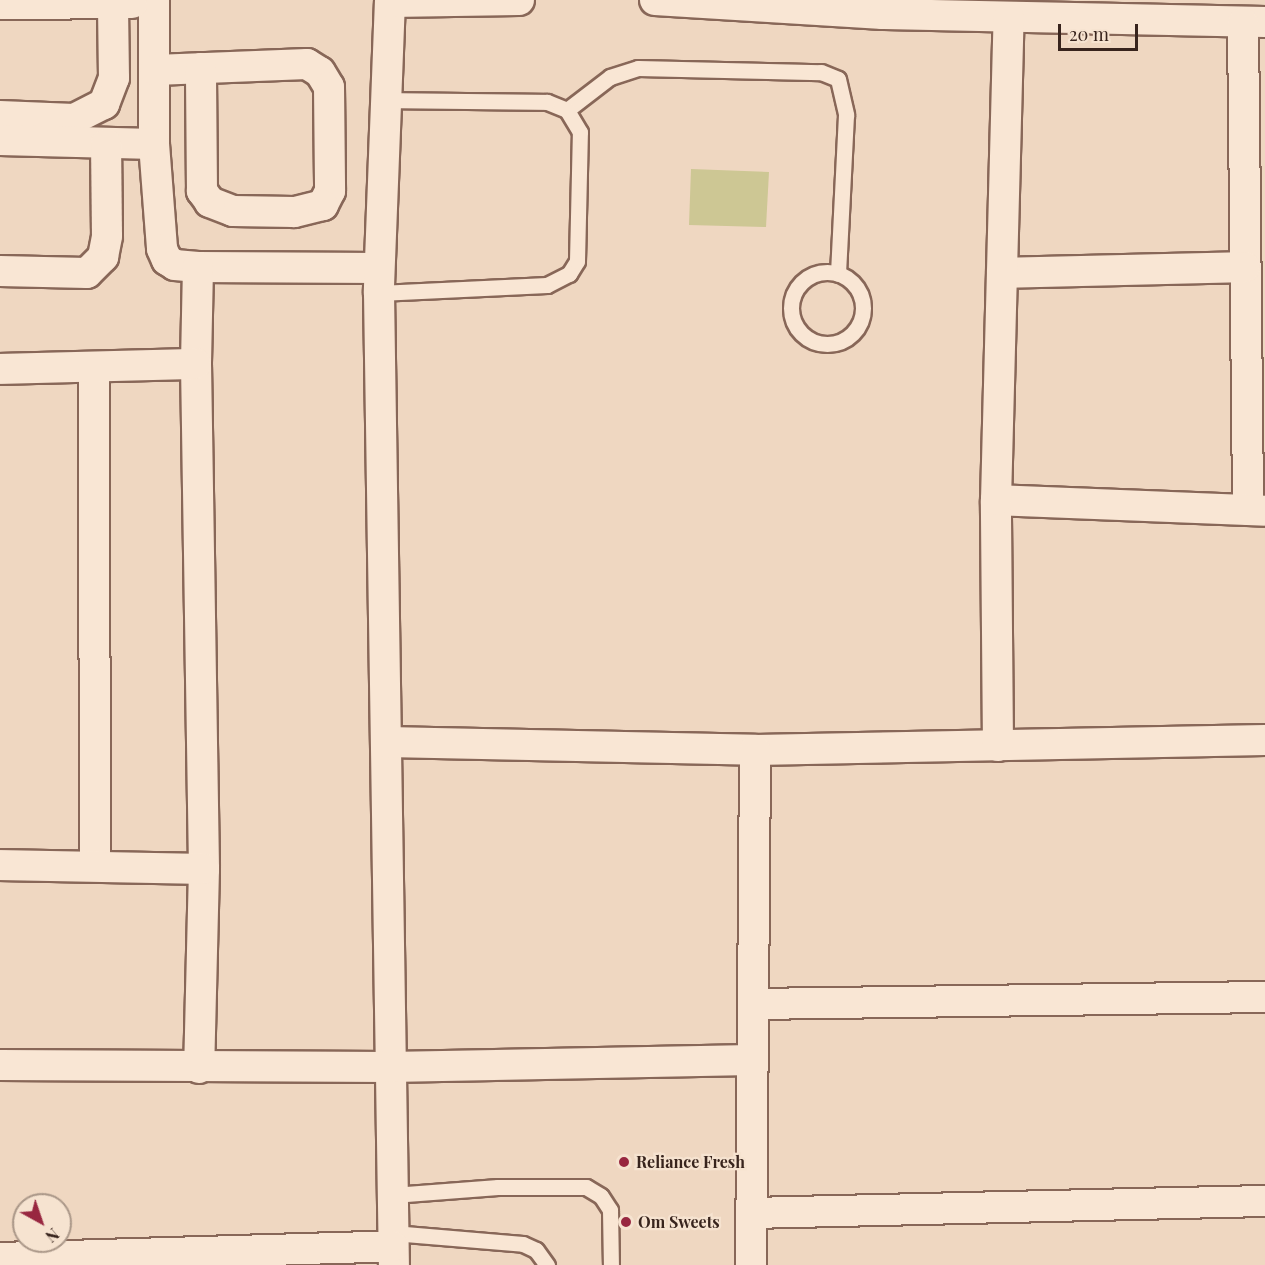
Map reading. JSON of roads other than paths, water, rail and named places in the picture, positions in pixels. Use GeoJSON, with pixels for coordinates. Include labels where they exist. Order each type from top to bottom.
{"type":"FeatureCollection","features":[{"type":"Feature","properties":{"kind":"street"},"geometry":{"type":"LineString","coordinates":[[0,1258],[167,1259],[393,1248],[379,280],[390,1],[519,0]]}},
{"type":"Feature","properties":{"kind":"street"},"geometry":{"type":"LineString","coordinates":[[655,0],[883,7],[1009,18],[1254,23],[1245,267],[1256,511],[996,500]]}},
{"type":"Feature","properties":{"kind":"street"},"geometry":{"type":"LineString","coordinates":[[0,4],[154,1],[154,144],[162,249],[175,266],[379,280]]}},
{"type":"Feature","properties":{"kind":"street"},"geometry":{"type":"LineString","coordinates":[[0,116],[74,119],[104,104],[114,78],[113,3]]}},
{"type":"Feature","properties":{"kind":"street"},"geometry":{"type":"LineString","coordinates":[[998,747],[996,500],[1009,18]]}},
{"type":"Feature","properties":{"kind":"street"},"geometry":{"type":"LineString","coordinates":[[155,70],[201,68],[307,64],[320,72],[328,87],[330,191],[323,205],[294,212],[243,211],[210,202],[202,191],[201,68]]}},
{"type":"Feature","properties":{"kind":"street"},"geometry":{"type":"LineString","coordinates":[[0,140],[154,144]]}},
{"type":"Feature","properties":{"kind":"street"},"geometry":{"type":"LineString","coordinates":[[0,271],[87,273],[103,257],[107,236],[106,144]]}},
{"type":"Feature","properties":{"kind":"street"},"geometry":{"type":"LineString","coordinates":[[198,267],[196,364],[204,869],[199,1068]]}},
{"type":"Feature","properties":{"kind":"street"},"geometry":{"type":"LineString","coordinates":[[1002,273],[1245,267]]}},
{"type":"Feature","properties":{"kind":"street"},"geometry":{"type":"LineString","coordinates":[[0,369],[196,364]]}},
{"type":"Feature","properties":{"kind":"street"},"geometry":{"type":"LineString","coordinates":[[94,367],[95,866]]}},
{"type":"Feature","properties":{"kind":"street"},"geometry":{"type":"LineString","coordinates":[[387,742],[755,750],[1265,740]]}},
{"type":"Feature","properties":{"kind":"street"},"geometry":{"type":"LineString","coordinates":[[751,1265],[755,750]]}},
{"type":"Feature","properties":{"kind":"street"},"geometry":{"type":"LineString","coordinates":[[0,865],[204,869]]}},
{"type":"Feature","properties":{"kind":"street"},"geometry":{"type":"LineString","coordinates":[[753,1005],[1265,997]]}},
{"type":"Feature","properties":{"kind":"street"},"geometry":{"type":"LineString","coordinates":[[0,1065],[199,1068],[389,1067],[752,1060]]}},
{"type":"Feature","properties":{"kind":"street"},"geometry":{"type":"LineString","coordinates":[[751,1213],[1265,1201]]}},
{"type":"Feature","properties":{"kind":"lane"},"geometry":{"type":"LineString","coordinates":[[567,110],[610,77],[638,68],[821,72],[838,79],[844,92],[846,115],[838,274]]}},
{"type":"Feature","properties":{"kind":"lane"},"geometry":{"type":"LineString","coordinates":[[379,280],[547,285],[569,274],[577,261],[580,132],[567,110],[547,102],[386,100]]}},
{"type":"Feature","properties":{"kind":"lane"},"geometry":{"type":"LineString","coordinates":[[838,274],[853,282],[861,294],[864,308],[861,322],[853,334],[841,342],[814,342],[794,323],[790,309],[794,295],[801,282],[813,275],[838,274]]}},
{"type":"Feature","properties":{"kind":"lane"},"geometry":{"type":"LineString","coordinates":[[393,1195],[498,1187],[586,1187],[601,1196],[610,1210],[611,1265]]}},
{"type":"Feature","properties":{"kind":"lane"},"geometry":{"type":"LineString","coordinates":[[393,1248],[523,1244],[536,1250],[546,1265]]}},
{"type":"Feature","properties":{"kind":"place","name":"Reliance Fresh"},"geometry":{"type":"Point","coordinates":[624,1162]}},
{"type":"Feature","properties":{"kind":"place","name":"Om Sweets"},"geometry":{"type":"Point","coordinates":[626,1222]}}]}
